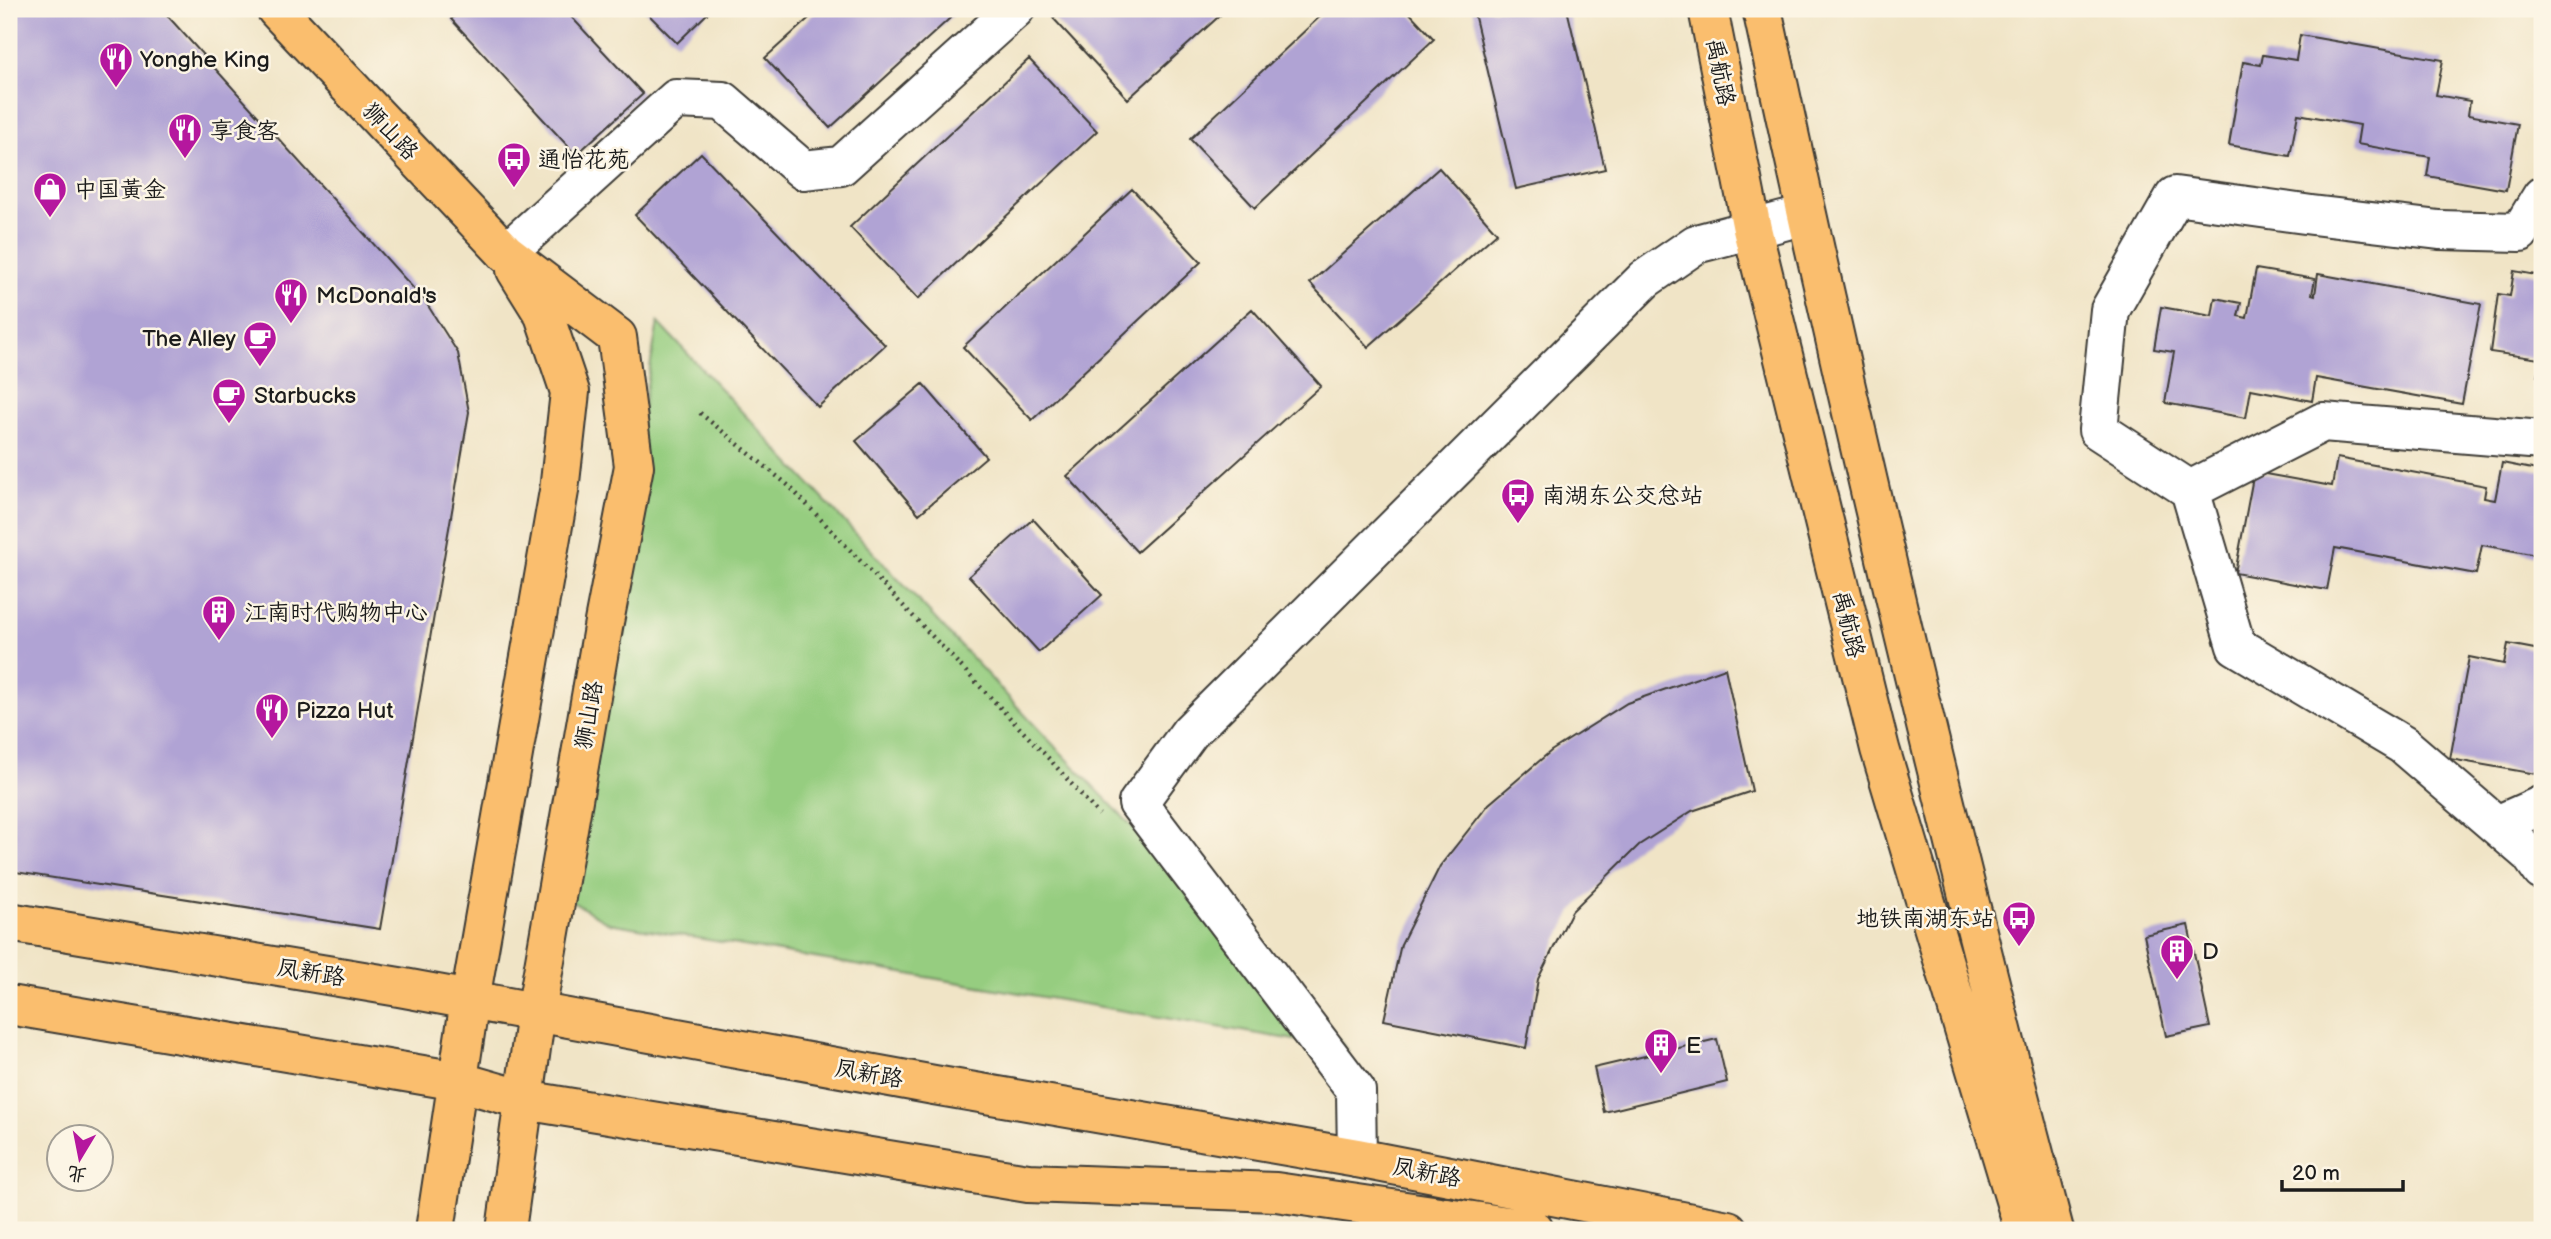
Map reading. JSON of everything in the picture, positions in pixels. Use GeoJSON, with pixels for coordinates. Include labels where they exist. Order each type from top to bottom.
{"type":"FeatureCollection","features":[{"type":"Feature","properties":{"kind":"main road","name":"狮山路"},"geometry":{"type":"LineString","coordinates":[[276,9],[506,253],[617,337],[634,466],[536,1012],[506,1230]]}},
{"type":"Feature","properties":{"kind":"main road","name":"禹航路"},"geometry":{"type":"LineString","coordinates":[[1708,9],[1752,229],[1880,749],[2024,1230]]}},
{"type":"Feature","properties":{"kind":"main road"},"geometry":{"type":"LineString","coordinates":[[1762,9],[1806,215],[1980,950],[2054,1230]]}},
{"type":"Feature","properties":{"kind":"main road","name":"狮山路"},"geometry":{"type":"LineString","coordinates":[[435,1230],[470,1000],[559,491],[570,392],[544,315],[506,253]]}},
{"type":"Feature","properties":{"kind":"main road","name":"凤新路"},"geometry":{"type":"LineString","coordinates":[[9,922],[470,1000],[1357,1158],[1728,1230]]}},
{"type":"Feature","properties":{"kind":"main road","name":"凤新路"},"geometry":{"type":"LineString","coordinates":[[9,1005],[458,1081],[524,1101],[1028,1183],[1276,1192],[1534,1230]]}},
{"type":"Feature","properties":{"kind":"street"},"geometry":{"type":"LineString","coordinates":[[506,253],[676,99],[723,101],[803,170],[841,166],[1015,9]]}},
{"type":"Feature","properties":{"kind":"street"},"geometry":{"type":"LineString","coordinates":[[2542,196],[2520,232],[2439,230],[2175,196],[2110,310],[2098,430],[2190,490],[2236,646],[2403,745],[2530,854],[2542,871]]}},
{"type":"Feature","properties":{"kind":"street"},"geometry":{"type":"LineString","coordinates":[[1357,1158],[1356,1091],[1138,803],[1190,732],[1645,279],[1696,244],[1806,215]]}},
{"type":"Feature","properties":{"kind":"street"},"geometry":{"type":"LineString","coordinates":[[2190,490],[2323,422],[2542,440]]}},
{"type":"Feature","properties":{"kind":"street"},"geometry":{"type":"LineString","coordinates":[[2497,825],[2542,805]]}},
{"type":"Feature","properties":{"kind":"path"},"geometry":{"type":"LineString","coordinates":[[700,413],[789,486],[1053,763]]}},
{"type":"Feature","properties":{"kind":"green space"},"geometry":{"type":"Polygon","coordinates":[[[658,322],[1041,732],[1347,1049],[609,923],[564,897],[567,842],[658,322]]]}},
{"type":"Feature","properties":{"kind":"building","name":"江南时代购物中心"},"geometry":{"type":"Polygon","coordinates":[[[9,9],[134,9],[165,13],[425,301],[458,353],[469,412],[380,929],[9,871],[9,9]]]}},
{"type":"Feature","properties":{"kind":"building"},"geometry":{"type":"Polygon","coordinates":[[[463,9],[564,9],[643,94],[576,155],[451,19],[463,9]]]}},
{"type":"Feature","properties":{"kind":"building"},"geometry":{"type":"Polygon","coordinates":[[[643,9],[712,9],[677,43],[643,9]]]}},
{"type":"Feature","properties":{"kind":"building"},"geometry":{"type":"Polygon","coordinates":[[[819,9],[960,9],[830,128],[765,58],[819,9]]]}},
{"type":"Feature","properties":{"kind":"building"},"geometry":{"type":"Polygon","coordinates":[[[1063,9],[1227,9],[1128,99],[1053,18],[1063,9]]]}},
{"type":"Feature","properties":{"kind":"building"},"geometry":{"type":"Polygon","coordinates":[[[1328,9],[1406,9],[1434,39],[1255,208],[1190,139],[1328,9]]]}},
{"type":"Feature","properties":{"kind":"building"},"geometry":{"type":"Polygon","coordinates":[[[1473,9],[1567,9],[1605,169],[1516,189],[1473,9]]]}},
{"type":"Feature","properties":{"kind":"building"},"geometry":{"type":"Polygon","coordinates":[[[2300,35],[2443,60],[2436,95],[2470,101],[2468,115],[2518,124],[2506,190],[2427,176],[2430,157],[2357,144],[2360,125],[2298,114],[2290,156],[2229,145],[2243,62],[2261,65],[2263,55],[2296,60],[2300,35]]]}},
{"type":"Feature","properties":{"kind":"building"},"geometry":{"type":"Polygon","coordinates":[[[1029,59],[1097,131],[918,299],[850,227],[1029,59]]]}},
{"type":"Feature","properties":{"kind":"building"},"geometry":{"type":"Polygon","coordinates":[[[701,153],[885,345],[818,407],[635,215],[701,153]]]}},
{"type":"Feature","properties":{"kind":"building"},"geometry":{"type":"Polygon","coordinates":[[[1439,168],[1497,233],[1368,347],[1310,283],[1439,168]]]}},
{"type":"Feature","properties":{"kind":"building"},"geometry":{"type":"Polygon","coordinates":[[[1132,189],[1201,262],[1032,420],[963,347],[1132,189]]]}},
{"type":"Feature","properties":{"kind":"building"},"geometry":{"type":"Polygon","coordinates":[[[2256,269],[2315,279],[2312,294],[2315,295],[2318,274],[2481,304],[2462,404],[2316,378],[2312,401],[2251,389],[2246,418],[2165,403],[2174,352],[2154,349],[2161,307],[2212,316],[2215,298],[2241,303],[2238,316],[2247,318],[2256,269]]]}},
{"type":"Feature","properties":{"kind":"building"},"geometry":{"type":"Polygon","coordinates":[[[2514,271],[2542,276],[2542,377],[2537,376],[2540,359],[2490,352],[2498,294],[2510,296],[2514,271]]]}},
{"type":"Feature","properties":{"kind":"building"},"geometry":{"type":"Polygon","coordinates":[[[1252,309],[1321,386],[1137,552],[1067,476],[1252,309]]]}},
{"type":"Feature","properties":{"kind":"building"},"geometry":{"type":"Polygon","coordinates":[[[923,384],[986,457],[919,514],[856,441],[923,384]]]}},
{"type":"Feature","properties":{"kind":"building"},"geometry":{"type":"Polygon","coordinates":[[[2337,458],[2486,486],[2484,498],[2495,500],[2502,463],[2542,471],[2542,556],[2482,545],[2476,574],[2335,548],[2327,590],[2235,573],[2254,472],[2332,486],[2337,458]]]}},
{"type":"Feature","properties":{"kind":"building"},"geometry":{"type":"Polygon","coordinates":[[[1033,519],[1102,595],[1039,652],[969,576],[1033,519]]]}},
{"type":"Feature","properties":{"kind":"building"},"geometry":{"type":"Polygon","coordinates":[[[2541,643],[2542,775],[2450,759],[2469,657],[2504,664],[2508,644],[2540,650],[2541,643]]]}},
{"type":"Feature","properties":{"kind":"building"},"geometry":{"type":"Polygon","coordinates":[[[1725,668],[1752,791],[1692,811],[1639,845],[1572,911],[1538,979],[1526,1048],[1384,1020],[1401,944],[1440,866],[1489,804],[1551,751],[1627,703],[1725,668]]]}},
{"type":"Feature","properties":{"kind":"building","name":"D"},"geometry":{"type":"Polygon","coordinates":[[[2188,925],[2210,1027],[2166,1036],[2144,935],[2188,925]]]}},
{"type":"Feature","properties":{"kind":"building","name":"E"},"geometry":{"type":"Polygon","coordinates":[[[1717,1039],[1727,1082],[1604,1112],[1594,1068],[1717,1039]]]}},
{"type":"Feature","properties":{"kind":"place","name":"Yonghe King"},"geometry":{"type":"Point","coordinates":[116,89]}},
{"type":"Feature","properties":{"kind":"place","name":"享食客"},"geometry":{"type":"Point","coordinates":[185,160]}},
{"type":"Feature","properties":{"kind":"place","name":"通怡花苑"},"geometry":{"type":"Point","coordinates":[514,189]}},
{"type":"Feature","properties":{"kind":"place","name":"中国黄金"},"geometry":{"type":"Point","coordinates":[50,219]}},
{"type":"Feature","properties":{"kind":"place","name":"McDonald's"},"geometry":{"type":"Point","coordinates":[291,325]}},
{"type":"Feature","properties":{"kind":"place","name":"The Alley"},"geometry":{"type":"Point","coordinates":[260,368]}},
{"type":"Feature","properties":{"kind":"place","name":"Starbucks"},"geometry":{"type":"Point","coordinates":[229,425]}},
{"type":"Feature","properties":{"kind":"place","name":"南湖东公交总站"},"geometry":{"type":"Point","coordinates":[1518,525]}},
{"type":"Feature","properties":{"kind":"place","name":"江南时代购物中心"},"geometry":{"type":"Point","coordinates":[219,642]}},
{"type":"Feature","properties":{"kind":"place","name":"Pizza Hut"},"geometry":{"type":"Point","coordinates":[272,740]}},
{"type":"Feature","properties":{"kind":"place","name":"地铁南湖东站"},"geometry":{"type":"Point","coordinates":[2019,948]}},
{"type":"Feature","properties":{"kind":"place","name":"D"},"geometry":{"type":"Point","coordinates":[2177,981]}},
{"type":"Feature","properties":{"kind":"place","name":"E"},"geometry":{"type":"Point","coordinates":[1661,1075]}}]}
